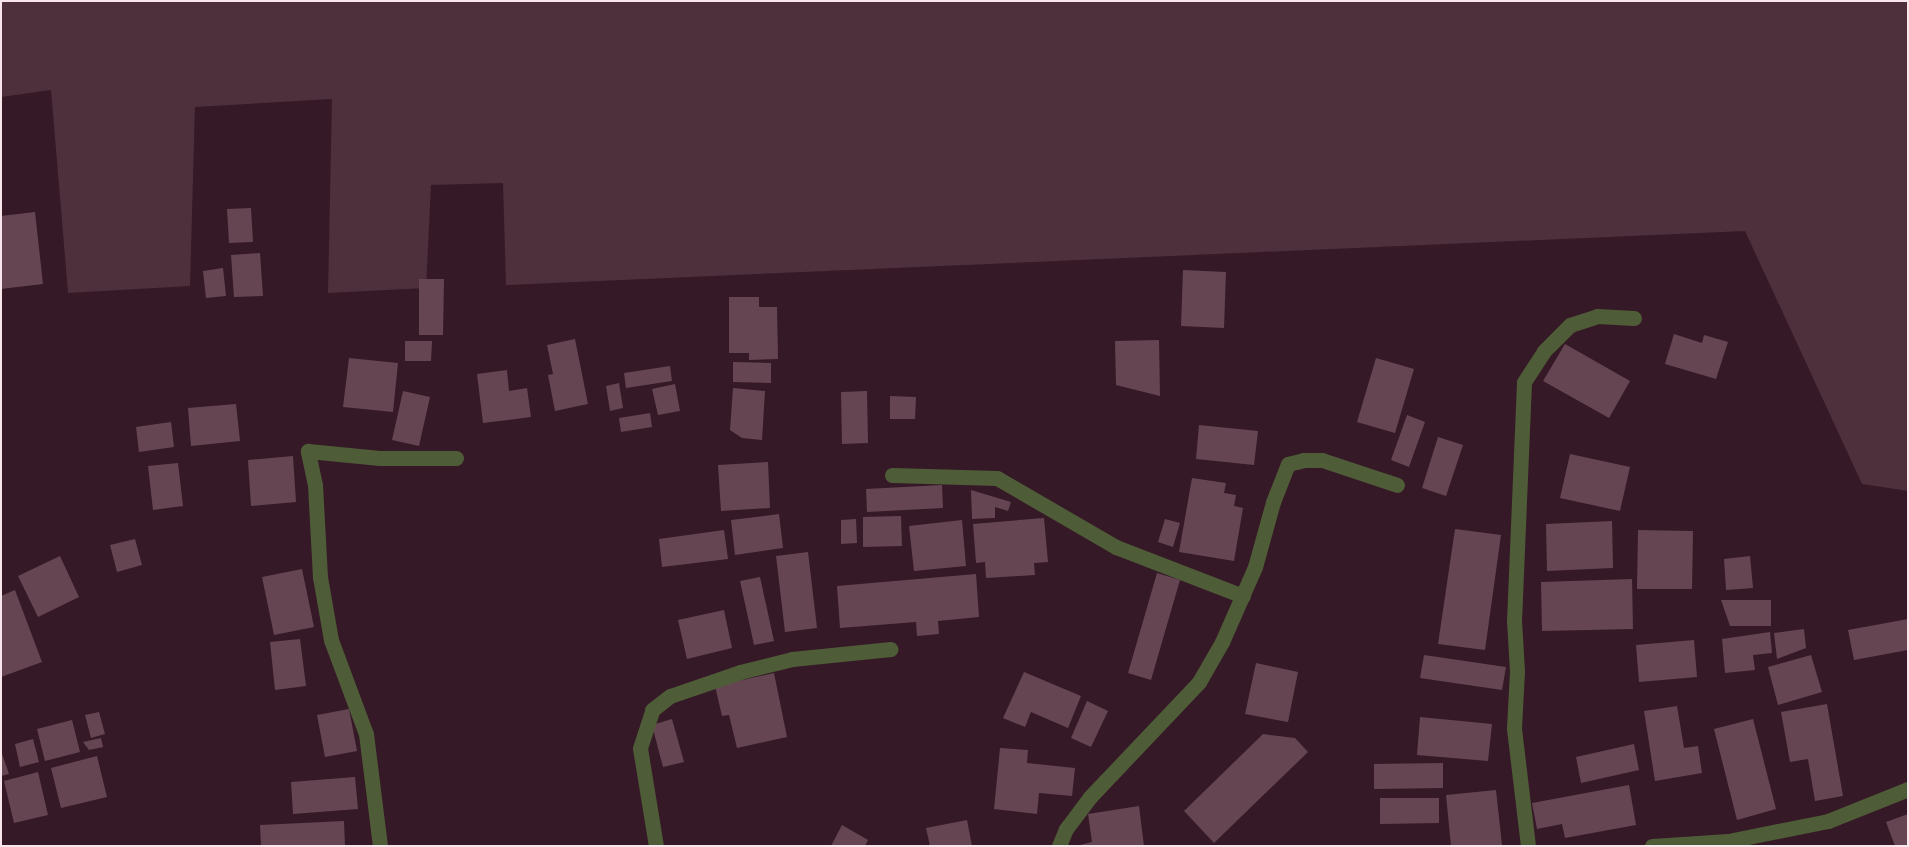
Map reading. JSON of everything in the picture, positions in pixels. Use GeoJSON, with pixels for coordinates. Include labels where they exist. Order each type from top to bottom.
{"type":"FeatureCollection","features":[{"type":"Feature","properties":{"kind":"street"},"geometry":{"type":"LineString","coordinates":[[1528,846],[1514,728],[1517,671],[1514,621],[1524,382],[1544,351],[1570,325],[1597,316],[1634,318]]}},
{"type":"Feature","properties":{"kind":"street"},"geometry":{"type":"LineString","coordinates":[[380,846],[366,734],[331,640],[320,578],[315,485],[308,451],[380,458],[456,458]]}},
{"type":"Feature","properties":{"kind":"street"},"geometry":{"type":"LineString","coordinates":[[1059,846],[1066,829],[1090,796],[1199,682],[1243,596],[1288,464],[1304,460],[1322,460],[1397,485]]}},
{"type":"Feature","properties":{"kind":"street"},"geometry":{"type":"LineString","coordinates":[[892,476],[996,478],[1116,547],[1243,596]]}},
{"type":"Feature","properties":{"kind":"street"},"geometry":{"type":"LineString","coordinates":[[656,846],[640,748],[652,710],[670,696],[740,672],[792,659],[890,649]]}},
{"type":"Feature","properties":{"kind":"street"},"geometry":{"type":"LineString","coordinates":[[1652,846],[1728,841],[1828,822],[1908,788]]}},
{"type":"Feature","properties":{"kind":"shaded area"},"geometry":{"type":"Polygon","coordinates":[[[1,1],[1908,1],[1908,491],[1862,484],[1745,231],[506,285],[503,183],[431,185],[426,288],[328,293],[332,99],[195,107],[190,286],[68,293],[51,90],[1,97],[1,1]]]}},
{"type":"Feature","properties":{"kind":"building"},"geometry":{"type":"Polygon","coordinates":[[[251,208],[253,242],[229,243],[227,209],[251,208]]]}},
{"type":"Feature","properties":{"kind":"building"},"geometry":{"type":"Polygon","coordinates":[[[35,212],[43,284],[1,289],[1,216],[35,212]]]}},
{"type":"Feature","properties":{"kind":"building"},"geometry":{"type":"Polygon","coordinates":[[[260,253],[263,296],[234,297],[231,255],[260,253]]]}},
{"type":"Feature","properties":{"kind":"building"},"geometry":{"type":"Polygon","coordinates":[[[223,268],[226,296],[206,298],[203,271],[223,268]]]}},
{"type":"Feature","properties":{"kind":"building"},"geometry":{"type":"Polygon","coordinates":[[[1183,270],[1226,272],[1224,328],[1181,326],[1183,270]]]}},
{"type":"Feature","properties":{"kind":"building"},"geometry":{"type":"Polygon","coordinates":[[[419,279],[444,279],[443,335],[419,335],[419,279]]]}},
{"type":"Feature","properties":{"kind":"building"},"geometry":{"type":"Polygon","coordinates":[[[729,297],[759,297],[759,307],[777,307],[778,359],[749,360],[749,353],[729,353],[729,297]]]}},
{"type":"Feature","properties":{"kind":"building"},"geometry":{"type":"Polygon","coordinates":[[[1674,334],[1702,343],[1704,335],[1728,342],[1716,379],[1665,364],[1674,334]]]}},
{"type":"Feature","properties":{"kind":"building"},"geometry":{"type":"Polygon","coordinates":[[[575,339],[588,404],[555,411],[548,375],[553,374],[547,345],[575,339]]]}},
{"type":"Feature","properties":{"kind":"building"},"geometry":{"type":"Polygon","coordinates":[[[1159,340],[1160,396],[1116,385],[1115,341],[1159,340]]]}},
{"type":"Feature","properties":{"kind":"building"},"geometry":{"type":"Polygon","coordinates":[[[405,341],[432,341],[431,361],[405,361],[405,341]]]}},
{"type":"Feature","properties":{"kind":"building"},"geometry":{"type":"Polygon","coordinates":[[[1565,344],[1630,381],[1609,418],[1543,381],[1565,344]]]}},
{"type":"Feature","properties":{"kind":"building"},"geometry":{"type":"Polygon","coordinates":[[[349,358],[398,363],[393,412],[343,407],[349,358]]]}},
{"type":"Feature","properties":{"kind":"building"},"geometry":{"type":"Polygon","coordinates":[[[1376,358],[1414,369],[1395,433],[1357,422],[1376,358]]]}},
{"type":"Feature","properties":{"kind":"building"},"geometry":{"type":"Polygon","coordinates":[[[733,362],[771,363],[771,383],[733,382],[733,362]]]}},
{"type":"Feature","properties":{"kind":"building"},"geometry":{"type":"Polygon","coordinates":[[[670,366],[672,381],[626,388],[624,373],[670,366]]]}},
{"type":"Feature","properties":{"kind":"building"},"geometry":{"type":"Polygon","coordinates":[[[507,370],[509,391],[527,388],[531,417],[483,423],[477,374],[507,370]]]}},
{"type":"Feature","properties":{"kind":"building"},"geometry":{"type":"Polygon","coordinates":[[[619,383],[623,408],[610,411],[606,386],[619,383]]]}},
{"type":"Feature","properties":{"kind":"building"},"geometry":{"type":"Polygon","coordinates":[[[675,384],[680,411],[658,415],[652,389],[675,384]]]}},
{"type":"Feature","properties":{"kind":"building"},"geometry":{"type":"Polygon","coordinates":[[[733,388],[765,391],[762,440],[742,438],[730,430],[733,388]]]}},
{"type":"Feature","properties":{"kind":"building"},"geometry":{"type":"Polygon","coordinates":[[[403,391],[430,397],[419,446],[392,440],[403,391]]]}},
{"type":"Feature","properties":{"kind":"building"},"geometry":{"type":"Polygon","coordinates":[[[867,391],[868,443],[842,444],[841,392],[867,391]]]}},
{"type":"Feature","properties":{"kind":"building"},"geometry":{"type":"Polygon","coordinates":[[[890,396],[916,397],[915,419],[890,419],[890,396]]]}},
{"type":"Feature","properties":{"kind":"building"},"geometry":{"type":"Polygon","coordinates":[[[236,404],[240,441],[191,446],[188,408],[236,404]]]}},
{"type":"Feature","properties":{"kind":"building"},"geometry":{"type":"Polygon","coordinates":[[[650,413],[652,427],[621,432],[619,418],[650,413]]]}},
{"type":"Feature","properties":{"kind":"building"},"geometry":{"type":"Polygon","coordinates":[[[1407,415],[1425,422],[1409,467],[1391,460],[1407,415]]]}},
{"type":"Feature","properties":{"kind":"building"},"geometry":{"type":"Polygon","coordinates":[[[171,422],[174,447],[139,452],[136,427],[171,422]]]}},
{"type":"Feature","properties":{"kind":"building"},"geometry":{"type":"Polygon","coordinates":[[[1199,425],[1258,431],[1254,465],[1196,459],[1199,425]]]}},
{"type":"Feature","properties":{"kind":"building"},"geometry":{"type":"Polygon","coordinates":[[[1438,437],[1463,445],[1446,496],[1422,488],[1438,437]]]}},
{"type":"Feature","properties":{"kind":"building"},"geometry":{"type":"Polygon","coordinates":[[[1570,454],[1630,467],[1620,511],[1560,498],[1570,454]]]}},
{"type":"Feature","properties":{"kind":"building"},"geometry":{"type":"Polygon","coordinates":[[[293,456],[296,502],[251,506],[248,460],[293,456]]]}},
{"type":"Feature","properties":{"kind":"building"},"geometry":{"type":"Polygon","coordinates":[[[768,462],[770,508],[721,511],[718,465],[768,462]]]}},
{"type":"Feature","properties":{"kind":"building"},"geometry":{"type":"Polygon","coordinates":[[[178,463],[183,506],[153,510],[148,466],[178,463]]]}},
{"type":"Feature","properties":{"kind":"building"},"geometry":{"type":"Polygon","coordinates":[[[1192,478],[1226,483],[1224,493],[1236,495],[1234,506],[1243,508],[1234,561],[1179,552],[1192,478]]]}},
{"type":"Feature","properties":{"kind":"building"},"geometry":{"type":"Polygon","coordinates":[[[942,485],[943,508],[867,512],[866,489],[942,485]]]}},
{"type":"Feature","properties":{"kind":"building"},"geometry":{"type":"Polygon","coordinates":[[[971,490],[1011,502],[1008,511],[995,507],[995,518],[972,519],[971,490]]]}},
{"type":"Feature","properties":{"kind":"building"},"geometry":{"type":"Polygon","coordinates":[[[779,514],[783,548],[735,555],[731,520],[779,514]]]}},
{"type":"Feature","properties":{"kind":"building"},"geometry":{"type":"Polygon","coordinates":[[[901,516],[902,546],[863,547],[863,517],[901,516]]]}},
{"type":"Feature","properties":{"kind":"building"},"geometry":{"type":"Polygon","coordinates":[[[1044,518],[1048,562],[1034,563],[1035,575],[986,578],[985,562],[976,563],[973,524],[1044,518]]]}},
{"type":"Feature","properties":{"kind":"building"},"geometry":{"type":"Polygon","coordinates":[[[856,519],[857,543],[841,544],[841,520],[856,519]]]}},
{"type":"Feature","properties":{"kind":"building"},"geometry":{"type":"Polygon","coordinates":[[[1165,519],[1180,523],[1173,547],[1158,542],[1165,519]]]}},
{"type":"Feature","properties":{"kind":"building"},"geometry":{"type":"Polygon","coordinates":[[[962,520],[966,566],[914,571],[909,526],[962,520]]]}},
{"type":"Feature","properties":{"kind":"building"},"geometry":{"type":"Polygon","coordinates":[[[1612,521],[1613,568],[1547,571],[1546,524],[1612,521]]]}},
{"type":"Feature","properties":{"kind":"building"},"geometry":{"type":"Polygon","coordinates":[[[1455,529],[1501,535],[1485,650],[1438,644],[1455,529]]]}},
{"type":"Feature","properties":{"kind":"building"},"geometry":{"type":"Polygon","coordinates":[[[724,530],[728,559],[662,567],[659,539],[724,530]]]}},
{"type":"Feature","properties":{"kind":"building"},"geometry":{"type":"Polygon","coordinates":[[[1638,530],[1693,531],[1692,589],[1637,589],[1638,530]]]}},
{"type":"Feature","properties":{"kind":"building"},"geometry":{"type":"Polygon","coordinates":[[[135,539],[142,565],[117,572],[110,545],[135,539]]]}},
{"type":"Feature","properties":{"kind":"building"},"geometry":{"type":"Polygon","coordinates":[[[808,552],[817,628],[785,632],[776,556],[808,552]]]}},
{"type":"Feature","properties":{"kind":"building"},"geometry":{"type":"Polygon","coordinates":[[[60,556],[79,597],[38,617],[18,576],[60,556]]]}},
{"type":"Feature","properties":{"kind":"building"},"geometry":{"type":"Polygon","coordinates":[[[1750,556],[1753,588],[1726,590],[1724,559],[1750,556]]]}},
{"type":"Feature","properties":{"kind":"building"},"geometry":{"type":"Polygon","coordinates":[[[302,569],[314,627],[274,635],[262,577],[302,569]]]}},
{"type":"Feature","properties":{"kind":"building"},"geometry":{"type":"Polygon","coordinates":[[[1157,573],[1180,580],[1151,680],[1128,673],[1157,573]]]}},
{"type":"Feature","properties":{"kind":"building"},"geometry":{"type":"Polygon","coordinates":[[[976,574],[979,617],[938,621],[939,634],[917,636],[916,622],[840,628],[837,586],[976,574]]]}},
{"type":"Feature","properties":{"kind":"building"},"geometry":{"type":"Polygon","coordinates":[[[760,577],[774,641],[754,645],[740,581],[760,577]]]}},
{"type":"Feature","properties":{"kind":"building"},"geometry":{"type":"Polygon","coordinates":[[[1632,579],[1633,629],[1542,631],[1541,582],[1632,579]]]}},
{"type":"Feature","properties":{"kind":"building"},"geometry":{"type":"Polygon","coordinates":[[[15,590],[42,662],[1,677],[1,596],[15,590]]]}},
{"type":"Feature","properties":{"kind":"building"},"geometry":{"type":"Polygon","coordinates":[[[1721,600],[1771,600],[1771,626],[1730,626],[1721,600]]]}},
{"type":"Feature","properties":{"kind":"building"},"geometry":{"type":"Polygon","coordinates":[[[724,610],[732,648],[687,659],[678,620],[724,610]]]}},
{"type":"Feature","properties":{"kind":"building"},"geometry":{"type":"Polygon","coordinates":[[[1908,619],[1908,650],[1854,660],[1848,630],[1908,619]]]}},
{"type":"Feature","properties":{"kind":"building"},"geometry":{"type":"Polygon","coordinates":[[[1804,629],[1806,648],[1777,659],[1774,633],[1804,629]]]}},
{"type":"Feature","properties":{"kind":"building"},"geometry":{"type":"Polygon","coordinates":[[[1770,632],[1772,653],[1753,655],[1755,670],[1725,673],[1722,639],[1770,632]]]}},
{"type":"Feature","properties":{"kind":"building"},"geometry":{"type":"Polygon","coordinates":[[[300,639],[306,686],[275,690],[270,642],[300,639]]]}},
{"type":"Feature","properties":{"kind":"building"},"geometry":{"type":"Polygon","coordinates":[[[1694,640],[1697,677],[1639,682],[1636,645],[1694,640]]]}},
{"type":"Feature","properties":{"kind":"building"},"geometry":{"type":"Polygon","coordinates":[[[1424,655],[1506,667],[1502,690],[1420,678],[1424,655]]]}},
{"type":"Feature","properties":{"kind":"building"},"geometry":{"type":"Polygon","coordinates":[[[1811,655],[1822,692],[1778,705],[1768,667],[1811,655]]]}},
{"type":"Feature","properties":{"kind":"building"},"geometry":{"type":"Polygon","coordinates":[[[1256,663],[1298,672],[1288,722],[1245,714],[1256,663]]]}},
{"type":"Feature","properties":{"kind":"building"},"geometry":{"type":"Polygon","coordinates":[[[1024,672],[1081,696],[1068,728],[1031,712],[1025,727],[1003,718],[1024,672]]]}},
{"type":"Feature","properties":{"kind":"building"},"geometry":{"type":"Polygon","coordinates":[[[774,673],[787,737],[737,748],[729,715],[722,716],[715,686],[774,673]]]}},
{"type":"Feature","properties":{"kind":"building"},"geometry":{"type":"Polygon","coordinates":[[[1087,701],[1108,711],[1091,747],[1071,738],[1087,701]]]}},
{"type":"Feature","properties":{"kind":"building"},"geometry":{"type":"Polygon","coordinates":[[[1827,704],[1843,796],[1815,801],[1808,759],[1790,762],[1781,712],[1827,704]]]}},
{"type":"Feature","properties":{"kind":"building"},"geometry":{"type":"Polygon","coordinates":[[[1677,706],[1684,748],[1698,746],[1702,773],[1655,781],[1644,711],[1677,706]]]}},
{"type":"Feature","properties":{"kind":"building"},"geometry":{"type":"Polygon","coordinates":[[[349,709],[357,751],[325,757],[317,715],[349,709]]]}},
{"type":"Feature","properties":{"kind":"building"},"geometry":{"type":"Polygon","coordinates":[[[99,712],[105,734],[91,738],[85,715],[99,712]]]}},
{"type":"Feature","properties":{"kind":"building"},"geometry":{"type":"Polygon","coordinates":[[[1420,717],[1492,724],[1488,761],[1417,755],[1420,717]]]}},
{"type":"Feature","properties":{"kind":"building"},"geometry":{"type":"Polygon","coordinates":[[[672,719],[684,762],[663,767],[652,725],[672,719]]]}},
{"type":"Feature","properties":{"kind":"building"},"geometry":{"type":"Polygon","coordinates":[[[1753,719],[1776,809],[1737,820],[1714,729],[1753,719]]]}},
{"type":"Feature","properties":{"kind":"building"},"geometry":{"type":"Polygon","coordinates":[[[72,720],[80,752],[45,761],[37,729],[72,720]]]}},
{"type":"Feature","properties":{"kind":"building"},"geometry":{"type":"Polygon","coordinates":[[[1263,734],[1295,738],[1308,752],[1214,843],[1184,811],[1263,734]]]}},
{"type":"Feature","properties":{"kind":"building"},"geometry":{"type":"Polygon","coordinates":[[[101,738],[103,747],[89,750],[83,742],[101,738]]]}},
{"type":"Feature","properties":{"kind":"building"},"geometry":{"type":"Polygon","coordinates":[[[33,739],[39,762],[20,767],[15,744],[33,739]]]}},
{"type":"Feature","properties":{"kind":"building"},"geometry":{"type":"Polygon","coordinates":[[[1634,744],[1639,770],[1581,783],[1576,757],[1634,744]]]}},
{"type":"Feature","properties":{"kind":"building"},"geometry":{"type":"Polygon","coordinates":[[[1000,748],[1028,750],[1027,763],[1075,768],[1072,796],[1039,793],[1037,814],[994,809],[1000,748]]]}},
{"type":"Feature","properties":{"kind":"building"},"geometry":{"type":"Polygon","coordinates":[[[1,751],[9,774],[1,776],[1,751]]]}},
{"type":"Feature","properties":{"kind":"building"},"geometry":{"type":"Polygon","coordinates":[[[97,756],[107,797],[61,808],[51,768],[97,756]]]}},
{"type":"Feature","properties":{"kind":"building"},"geometry":{"type":"Polygon","coordinates":[[[1443,763],[1443,788],[1374,789],[1374,764],[1443,763]]]}},
{"type":"Feature","properties":{"kind":"building"},"geometry":{"type":"Polygon","coordinates":[[[38,772],[48,815],[14,823],[4,781],[38,772]]]}},
{"type":"Feature","properties":{"kind":"building"},"geometry":{"type":"Polygon","coordinates":[[[355,777],[358,809],[293,814],[291,782],[355,777]]]}},
{"type":"Feature","properties":{"kind":"building"},"geometry":{"type":"Polygon","coordinates":[[[1629,785],[1636,825],[1565,838],[1562,824],[1537,829],[1532,803],[1629,785]]]}},
{"type":"Feature","properties":{"kind":"building"},"geometry":{"type":"Polygon","coordinates":[[[1496,790],[1502,845],[1451,846],[1446,795],[1496,790]]]}},
{"type":"Feature","properties":{"kind":"building"},"geometry":{"type":"Polygon","coordinates":[[[1380,798],[1439,798],[1439,823],[1380,824],[1380,798]]]}},
{"type":"Feature","properties":{"kind":"building"},"geometry":{"type":"Polygon","coordinates":[[[1139,806],[1144,846],[1076,846],[1092,842],[1088,814],[1139,806]]]}},
{"type":"Feature","properties":{"kind":"building"},"geometry":{"type":"Polygon","coordinates":[[[1908,814],[1908,846],[1895,846],[1886,822],[1908,814]]]}},
{"type":"Feature","properties":{"kind":"building"},"geometry":{"type":"Polygon","coordinates":[[[967,820],[972,846],[930,846],[926,828],[967,820]]]}},
{"type":"Feature","properties":{"kind":"building"},"geometry":{"type":"Polygon","coordinates":[[[344,821],[345,846],[261,846],[260,825],[344,821]]]}},
{"type":"Feature","properties":{"kind":"building"},"geometry":{"type":"Polygon","coordinates":[[[842,825],[868,840],[865,846],[831,846],[842,825]]]}}]}
